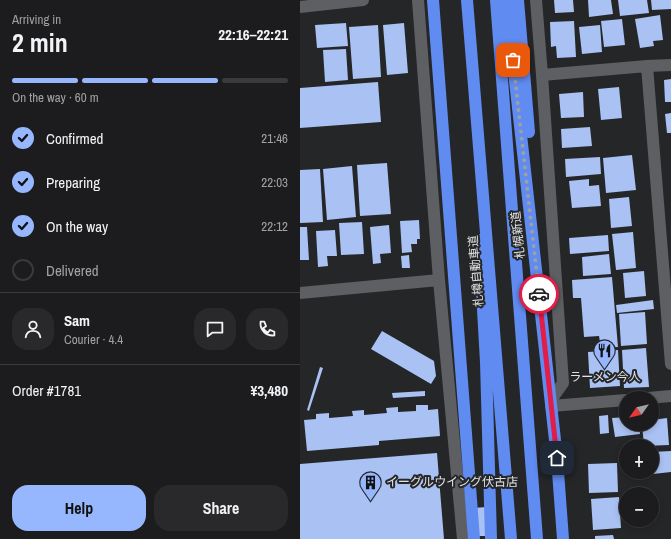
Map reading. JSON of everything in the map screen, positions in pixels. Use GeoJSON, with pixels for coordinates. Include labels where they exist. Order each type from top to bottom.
{"type":"FeatureCollection","features":[{"type":"Feature","properties":{"kind":"highway"},"geometry":{"type":"LineString","coordinates":[[433,0],[474,533]]}},
{"type":"Feature","properties":{"kind":"highway"},"geometry":{"type":"LineString","coordinates":[[467,0],[486,362],[491,539]]}},
{"type":"Feature","properties":{"kind":"highway","name":"札樽自動車道"},"geometry":{"type":"LineString","coordinates":[[467,0],[511,539]]}},
{"type":"Feature","properties":{"kind":"highway"},"geometry":{"type":"LineString","coordinates":[[496,0],[537,539]]}},
{"type":"Feature","properties":{"kind":"highway","name":"札幌新道"},"geometry":{"type":"LineString","coordinates":[[506,0],[557,458],[563,539]]}},
{"type":"Feature","properties":{"kind":"highway"},"geometry":{"type":"LineString","coordinates":[[518,0],[533,174],[528,196]]}},
{"type":"Feature","properties":{"kind":"street"},"geometry":{"type":"LineString","coordinates":[[300,7],[363,0]]}},
{"type":"Feature","properties":{"kind":"street"},"geometry":{"type":"LineString","coordinates":[[418,0],[439,280],[463,539]]}},
{"type":"Feature","properties":{"kind":"street"},"geometry":{"type":"LineString","coordinates":[[536,0],[563,383],[551,403]]}},
{"type":"Feature","properties":{"kind":"street"},"geometry":{"type":"LineString","coordinates":[[542,74],[671,65]]}},
{"type":"Feature","properties":{"kind":"street"},"geometry":{"type":"LineString","coordinates":[[647,66],[671,364]]}},
{"type":"Feature","properties":{"kind":"street"},"geometry":{"type":"LineString","coordinates":[[300,293],[439,280]]}},
{"type":"Feature","properties":{"kind":"street"},"geometry":{"type":"LineString","coordinates":[[659,397],[671,396]]}},
{"type":"Feature","properties":{"kind":"street"},"geometry":{"type":"LineString","coordinates":[[551,403],[619,400]]}},
{"type":"Feature","properties":{"kind":"building"},"geometry":{"type":"Polygon","coordinates":[[[554,0],[573,0],[574,12],[555,13],[554,0]]]}},
{"type":"Feature","properties":{"kind":"building"},"geometry":{"type":"Polygon","coordinates":[[[588,0],[611,0],[613,14],[589,17],[588,0]]]}},
{"type":"Feature","properties":{"kind":"building"},"geometry":{"type":"Polygon","coordinates":[[[618,0],[647,0],[649,13],[620,16],[618,0]]]}},
{"type":"Feature","properties":{"kind":"building"},"geometry":{"type":"Polygon","coordinates":[[[651,0],[671,0],[671,9],[652,10],[651,0]]]}},
{"type":"Feature","properties":{"kind":"building"},"geometry":{"type":"Polygon","coordinates":[[[660,15],[663,40],[653,41],[654,46],[640,48],[635,19],[660,15]]]}},
{"type":"Feature","properties":{"kind":"building"},"geometry":{"type":"Polygon","coordinates":[[[622,19],[625,45],[604,47],[601,21],[622,19]]]}},
{"type":"Feature","properties":{"kind":"building"},"geometry":{"type":"Polygon","coordinates":[[[574,21],[576,57],[557,58],[556,46],[551,47],[550,22],[574,21]]]}},
{"type":"Feature","properties":{"kind":"building"},"geometry":{"type":"Polygon","coordinates":[[[346,23],[348,46],[317,48],[315,25],[346,23]]]}},
{"type":"Feature","properties":{"kind":"building"},"geometry":{"type":"Polygon","coordinates":[[[404,23],[408,73],[387,75],[383,25],[404,23]]]}},
{"type":"Feature","properties":{"kind":"building"},"geometry":{"type":"Polygon","coordinates":[[[378,25],[381,77],[353,79],[349,27],[378,25]]]}},
{"type":"Feature","properties":{"kind":"building"},"geometry":{"type":"Polygon","coordinates":[[[600,25],[602,52],[582,54],[579,27],[600,25]]]}},
{"type":"Feature","properties":{"kind":"building"},"geometry":{"type":"Polygon","coordinates":[[[346,49],[348,80],[325,82],[323,50],[346,49]]]}},
{"type":"Feature","properties":{"kind":"building"},"geometry":{"type":"Polygon","coordinates":[[[671,79],[671,102],[665,102],[664,80],[671,79]]]}},
{"type":"Feature","properties":{"kind":"building"},"geometry":{"type":"Polygon","coordinates":[[[378,82],[381,122],[300,128],[300,88],[378,82]]]}},
{"type":"Feature","properties":{"kind":"building"},"geometry":{"type":"Polygon","coordinates":[[[619,87],[622,118],[601,120],[598,89],[619,87]]]}},
{"type":"Feature","properties":{"kind":"building"},"geometry":{"type":"Polygon","coordinates":[[[583,92],[584,117],[561,118],[559,94],[583,92]]]}},
{"type":"Feature","properties":{"kind":"building"},"geometry":{"type":"Polygon","coordinates":[[[671,113],[671,133],[667,133],[665,114],[671,113]]]}},
{"type":"Feature","properties":{"kind":"building"},"geometry":{"type":"Polygon","coordinates":[[[590,127],[592,146],[562,148],[561,129],[590,127]]]}},
{"type":"Feature","properties":{"kind":"building"},"geometry":{"type":"Polygon","coordinates":[[[632,155],[636,190],[606,193],[603,158],[632,155]]]}},
{"type":"Feature","properties":{"kind":"building"},"geometry":{"type":"Polygon","coordinates":[[[600,157],[601,174],[566,177],[565,159],[600,157]]]}},
{"type":"Feature","properties":{"kind":"building"},"geometry":{"type":"Polygon","coordinates":[[[387,163],[391,214],[360,216],[357,165],[387,163]]]}},
{"type":"Feature","properties":{"kind":"building"},"geometry":{"type":"Polygon","coordinates":[[[352,166],[356,217],[327,220],[323,169],[352,166]]]}},
{"type":"Feature","properties":{"kind":"building"},"geometry":{"type":"Polygon","coordinates":[[[320,169],[323,222],[300,223],[300,170],[320,169]]]}},
{"type":"Feature","properties":{"kind":"building"},"geometry":{"type":"Polygon","coordinates":[[[589,179],[589,186],[599,185],[601,206],[572,208],[569,181],[589,179]]]}},
{"type":"Feature","properties":{"kind":"building"},"geometry":{"type":"Polygon","coordinates":[[[629,197],[632,226],[611,228],[609,199],[629,197]]]}},
{"type":"Feature","properties":{"kind":"building"},"geometry":{"type":"Polygon","coordinates":[[[419,220],[420,239],[417,239],[417,244],[411,244],[412,252],[402,253],[400,221],[419,220]]]}},
{"type":"Feature","properties":{"kind":"building"},"geometry":{"type":"Polygon","coordinates":[[[362,222],[364,254],[341,255],[339,223],[362,222]]]}},
{"type":"Feature","properties":{"kind":"building"},"geometry":{"type":"Polygon","coordinates":[[[389,225],[391,253],[380,254],[381,263],[373,264],[370,227],[389,225]]]}},
{"type":"Feature","properties":{"kind":"building"},"geometry":{"type":"Polygon","coordinates":[[[300,227],[307,227],[309,260],[300,260],[300,227]]]}},
{"type":"Feature","properties":{"kind":"building"},"geometry":{"type":"Polygon","coordinates":[[[335,230],[337,256],[327,256],[328,266],[318,267],[316,231],[335,230]]]}},
{"type":"Feature","properties":{"kind":"building"},"geometry":{"type":"Polygon","coordinates":[[[633,232],[636,268],[616,270],[612,234],[633,232]]]}},
{"type":"Feature","properties":{"kind":"building"},"geometry":{"type":"Polygon","coordinates":[[[608,235],[609,251],[570,254],[569,238],[608,235]]]}},
{"type":"Feature","properties":{"kind":"building"},"geometry":{"type":"Polygon","coordinates":[[[609,254],[611,274],[583,276],[582,257],[609,254]]]}},
{"type":"Feature","properties":{"kind":"building"},"geometry":{"type":"Polygon","coordinates":[[[409,255],[410,268],[402,268],[401,256],[409,255]]]}},
{"type":"Feature","properties":{"kind":"building"},"geometry":{"type":"Polygon","coordinates":[[[644,271],[646,296],[625,298],[623,273],[644,271]]]}},
{"type":"Feature","properties":{"kind":"building"},"geometry":{"type":"Polygon","coordinates":[[[612,277],[618,347],[601,348],[599,336],[584,337],[581,298],[573,298],[572,280],[612,277]]]}},
{"type":"Feature","properties":{"kind":"building"},"geometry":{"type":"Polygon","coordinates":[[[653,300],[654,309],[617,313],[616,305],[653,300]]]}},
{"type":"Feature","properties":{"kind":"building"},"geometry":{"type":"Polygon","coordinates":[[[645,312],[647,344],[621,346],[619,314],[645,312]]]}},
{"type":"Feature","properties":{"kind":"building"},"geometry":{"type":"Polygon","coordinates":[[[382,331],[434,361],[436,376],[431,384],[371,349],[382,331]]]}},
{"type":"Feature","properties":{"kind":"building"},"geometry":{"type":"Polygon","coordinates":[[[646,348],[649,387],[624,388],[622,350],[646,348]]]}},
{"type":"Feature","properties":{"kind":"building"},"geometry":{"type":"Polygon","coordinates":[[[618,350],[620,386],[590,388],[588,352],[618,350]]]}},
{"type":"Feature","properties":{"kind":"building"},"geometry":{"type":"Polygon","coordinates":[[[320,367],[323,368],[309,411],[307,410],[320,367]]]}},
{"type":"Feature","properties":{"kind":"building"},"geometry":{"type":"Polygon","coordinates":[[[425,391],[425,396],[393,398],[392,393],[425,391]]]}},
{"type":"Feature","properties":{"kind":"building"},"geometry":{"type":"Polygon","coordinates":[[[416,405],[428,405],[428,410],[438,409],[440,436],[379,441],[379,445],[307,451],[304,420],[316,419],[316,414],[329,413],[329,418],[353,416],[352,411],[364,410],[364,415],[387,413],[386,408],[398,407],[398,412],[416,411],[416,405]]]}},
{"type":"Feature","properties":{"kind":"building"},"geometry":{"type":"Polygon","coordinates":[[[608,415],[609,433],[600,434],[599,416],[608,415]]]}},
{"type":"Feature","properties":{"kind":"building"},"geometry":{"type":"Polygon","coordinates":[[[612,418],[619,418],[619,431],[640,431],[640,434],[615,437],[612,418]]]}},
{"type":"Feature","properties":{"kind":"building"},"geometry":{"type":"Polygon","coordinates":[[[667,418],[669,445],[659,445],[659,439],[643,439],[643,431],[659,431],[659,419],[667,418]]]}},
{"type":"Feature","properties":{"kind":"building"},"geometry":{"type":"Polygon","coordinates":[[[671,451],[671,472],[659,473],[659,452],[671,451]]]}},
{"type":"Feature","properties":{"kind":"building","name":"イーグルウイング伏古店"},"geometry":{"type":"Polygon","coordinates":[[[437,453],[444,539],[300,539],[300,464],[437,453]]]}},
{"type":"Feature","properties":{"kind":"building"},"geometry":{"type":"Polygon","coordinates":[[[617,463],[618,492],[589,493],[588,464],[617,463]]]}},
{"type":"Feature","properties":{"kind":"building"},"geometry":{"type":"Polygon","coordinates":[[[619,497],[619,527],[621,528],[593,530],[591,499],[619,497]]]}},
{"type":"Feature","properties":{"kind":"building"},"geometry":{"type":"Polygon","coordinates":[[[487,507],[489,536],[474,536],[473,508],[487,507]]]}},
{"type":"Feature","properties":{"kind":"building"},"geometry":{"type":"Polygon","coordinates":[[[613,535],[614,539],[595,539],[595,536],[613,535]]]}},
{"type":"Feature","properties":{"kind":"way so far"},"geometry":{"type":"LineString","coordinates":[[513,60],[539,294]]}},
{"type":"Feature","properties":{"kind":"place","name":"ラーメン今人"},"geometry":{"type":"Point","coordinates":[605,370]}},
{"type":"Feature","properties":{"kind":"place","name":"イーグルウイング伏古店"},"geometry":{"type":"Point","coordinates":[370,502]}},
{"type":"Feature","properties":{"kind":"route"},"geometry":{"type":"LineString","coordinates":[[539,294],[557,458]]}}]}
